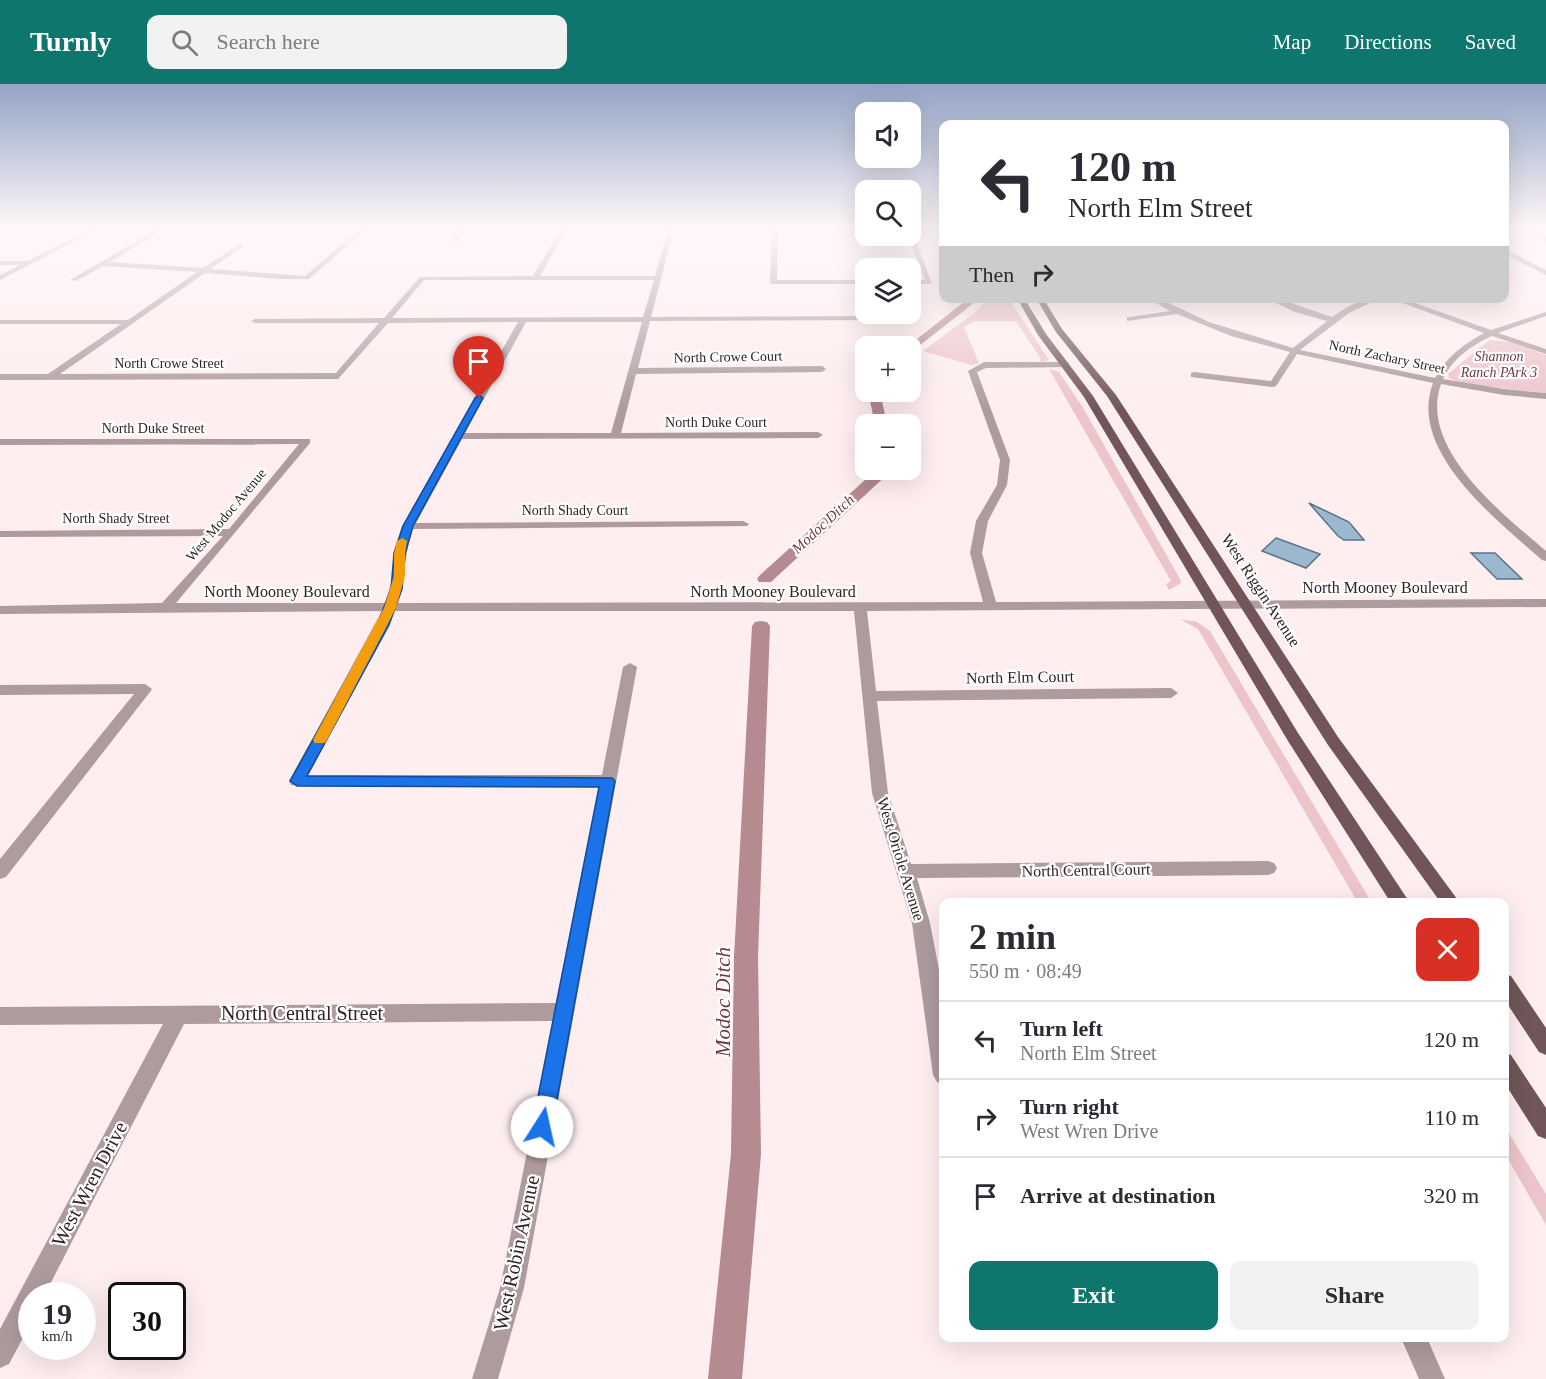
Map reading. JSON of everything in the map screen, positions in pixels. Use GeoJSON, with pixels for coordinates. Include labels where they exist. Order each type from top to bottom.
{"type":"FeatureCollection","features":[{"type":"Feature","properties":{"kind":"main road"},"geometry":{"type":"LineString","coordinates":[[1023,303],[1042,335],[1094,405],[1293,738],[1398,898]]}},
{"type":"Feature","properties":{"kind":"main road","name":"West Riggin Avenue"},"geometry":{"type":"LineString","coordinates":[[1042,303],[1059,330],[1111,395],[1333,741],[1447,898]]}},
{"type":"Feature","properties":{"kind":"main road"},"geometry":{"type":"LineString","coordinates":[[1509,990],[1546,1045]]}},
{"type":"Feature","properties":{"kind":"main road"},"geometry":{"type":"LineString","coordinates":[[1509,1070],[1546,1128]]}},
{"type":"Feature","properties":{"kind":"street"},"geometry":{"type":"LineString","coordinates":[[50,377],[176,289]]}},
{"type":"Feature","properties":{"kind":"street"},"geometry":{"type":"LineString","coordinates":[[385,321],[412,289]]}},
{"type":"Feature","properties":{"kind":"street"},"geometry":{"type":"LineString","coordinates":[[457,436],[615,436],[654,289]]}},
{"type":"Feature","properties":{"kind":"street","name":"North Zachary Street"},"geometry":{"type":"LineString","coordinates":[[1160,303],[1176,312],[1237,336],[1294,351],[1437,381],[1488,390],[1546,396]]}},
{"type":"Feature","properties":{"kind":"street"},"geometry":{"type":"LineString","coordinates":[[1280,303],[1333,320]]}},
{"type":"Feature","properties":{"kind":"street"},"geometry":{"type":"LineString","coordinates":[[1194,375],[1273,384],[1299,345],[1333,320],[1364,303]]}},
{"type":"Feature","properties":{"kind":"street"},"geometry":{"type":"LineString","coordinates":[[1407,303],[1546,352]]}},
{"type":"Feature","properties":{"kind":"street"},"geometry":{"type":"LineString","coordinates":[[1130,319],[1176,312]]}},
{"type":"Feature","properties":{"kind":"street"},"geometry":{"type":"LineString","coordinates":[[1546,314],[1492,332],[1471,344],[1449,362],[1433,389],[1432,419],[1444,449],[1474,491],[1546,557]]}},
{"type":"Feature","properties":{"kind":"street"},"geometry":{"type":"LineString","coordinates":[[255,321],[855,318]]}},
{"type":"Feature","properties":{"kind":"street"},"geometry":{"type":"LineString","coordinates":[[523,320],[408,526],[399,554],[399,576],[390,608],[297,781],[607,781]]}},
{"type":"Feature","properties":{"kind":"street","name":"North Crowe Street"},"geometry":{"type":"LineString","coordinates":[[0,377],[338,376],[385,321]]}},
{"type":"Feature","properties":{"kind":"street"},"geometry":{"type":"LineString","coordinates":[[0,322],[129,322]]}},
{"type":"Feature","properties":{"kind":"street"},"geometry":{"type":"LineString","coordinates":[[990,605],[976,553],[982,520],[1002,485],[1005,460],[972,371],[976,367],[1066,365]]}},
{"type":"Feature","properties":{"kind":"street","name":"North Crowe Court"},"geometry":{"type":"LineString","coordinates":[[633,371],[822,369]]}},
{"type":"Feature","properties":{"kind":"street","name":"North Duke Court"},"geometry":{"type":"LineString","coordinates":[[615,436],[818,435]]}},
{"type":"Feature","properties":{"kind":"street","name":"North Duke Street"},"geometry":{"type":"LineString","coordinates":[[0,442],[307,441]]}},
{"type":"Feature","properties":{"kind":"street","name":"West Modoc Avenue"},"geometry":{"type":"LineString","coordinates":[[166,607],[307,441]]}},
{"type":"Feature","properties":{"kind":"street","name":"North Shady Court"},"geometry":{"type":"LineString","coordinates":[[408,526],[743,524]]}},
{"type":"Feature","properties":{"kind":"street","name":"North Shady Street"},"geometry":{"type":"LineString","coordinates":[[0,534],[232,532]]}},
{"type":"Feature","properties":{"kind":"street","name":"North Mooney Boulevard"},"geometry":{"type":"LineString","coordinates":[[0,610],[166,607],[860,607],[1546,603]]}},
{"type":"Feature","properties":{"kind":"street","name":"West Oriole Avenue"},"geometry":{"type":"LineString","coordinates":[[860,607],[880,793],[885,819],[922,929],[939,1042]]}},
{"type":"Feature","properties":{"kind":"street","name":"West Robin Avenue"},"geometry":{"type":"LineString","coordinates":[[485,1379],[512,1287],[630,667]]}},
{"type":"Feature","properties":{"kind":"street"},"geometry":{"type":"LineString","coordinates":[[0,690],[145,689],[0,872]]}},
{"type":"Feature","properties":{"kind":"street","name":"North Elm Court"},"geometry":{"type":"LineString","coordinates":[[869,696],[1171,693]]}},
{"type":"Feature","properties":{"kind":"street","name":"North Central Court"},"geometry":{"type":"LineString","coordinates":[[904,871],[1268,868]]}},
{"type":"Feature","properties":{"kind":"street","name":"North Central Street"},"geometry":{"type":"LineString","coordinates":[[0,1016],[564,1012]]}},
{"type":"Feature","properties":{"kind":"street","name":"West Wren Drive"},"geometry":{"type":"LineString","coordinates":[[0,1355],[179,1013]]}},
{"type":"Feature","properties":{"kind":"street"},"geometry":{"type":"LineString","coordinates":[[1416,1342],[1432,1379]]}},
{"type":"Feature","properties":{"kind":"green space"},"geometry":{"type":"Polygon","coordinates":[[[984,303],[1012,303],[1049,360],[1042,362],[1039,360],[1041,359],[1016,321],[974,321],[964,327],[979,363],[971,365],[923,351],[973,314],[984,303]]]}},
{"type":"Feature","properties":{"kind":"green space","name":"Shannon Ranch PArk 3"},"geometry":{"type":"Polygon","coordinates":[[[1489,340],[1511,342],[1546,355],[1546,393],[1463,384],[1449,378],[1448,374],[1489,340]]]}},
{"type":"Feature","properties":{"kind":"green space"},"geometry":{"type":"Polygon","coordinates":[[[1049,369],[1059,372],[1082,406],[1180,579],[1181,583],[1169,590],[1166,584],[1171,581],[1049,369]]]}},
{"type":"Feature","properties":{"kind":"green space"},"geometry":{"type":"Polygon","coordinates":[[[1180,619],[1197,622],[1210,631],[1369,898],[1355,898],[1198,629],[1180,619]]]}},
{"type":"Feature","properties":{"kind":"green space"},"geometry":{"type":"Polygon","coordinates":[[[1509,1133],[1546,1194],[1546,1225],[1509,1161],[1509,1133]]]}},
{"type":"Feature","properties":{"kind":"building"},"geometry":{"type":"Polygon","coordinates":[[[1309,503],[1349,522],[1364,540],[1344,540],[1338,536],[1309,503]]]}},
{"type":"Feature","properties":{"kind":"building"},"geometry":{"type":"Polygon","coordinates":[[[1276,538],[1320,554],[1306,568],[1262,551],[1276,538]]]}},
{"type":"Feature","properties":{"kind":"building"},"geometry":{"type":"Polygon","coordinates":[[[1471,553],[1495,553],[1522,579],[1497,579],[1471,553]]]}},
{"type":"Feature","properties":{"kind":"waterway","name":"Modoc Ditch"},"geometry":{"type":"LineString","coordinates":[[921,341],[970,303]]}},
{"type":"Feature","properties":{"kind":"waterway","name":"Modoc Ditch"},"geometry":{"type":"LineString","coordinates":[[876,402],[879,414]]}},
{"type":"Feature","properties":{"kind":"waterway","name":"Modoc Ditch"},"geometry":{"type":"LineString","coordinates":[[765,579],[874,480]]}},
{"type":"Feature","properties":{"kind":"waterway","name":"Modoc Ditch"},"geometry":{"type":"LineString","coordinates":[[725,1379],[746,1154],[746,957],[761,626]]}},
{"type":"Feature","properties":{"kind":"slow traffic"},"geometry":{"type":"LineString","coordinates":[[320,740],[383,625],[397,589],[402,541]]}},
{"type":"Feature","properties":{"kind":"route"},"geometry":{"type":"LineString","coordinates":[[479,398],[408,526],[399,554],[397,589],[383,625],[297,781],[607,781],[542,1127]]}}]}
